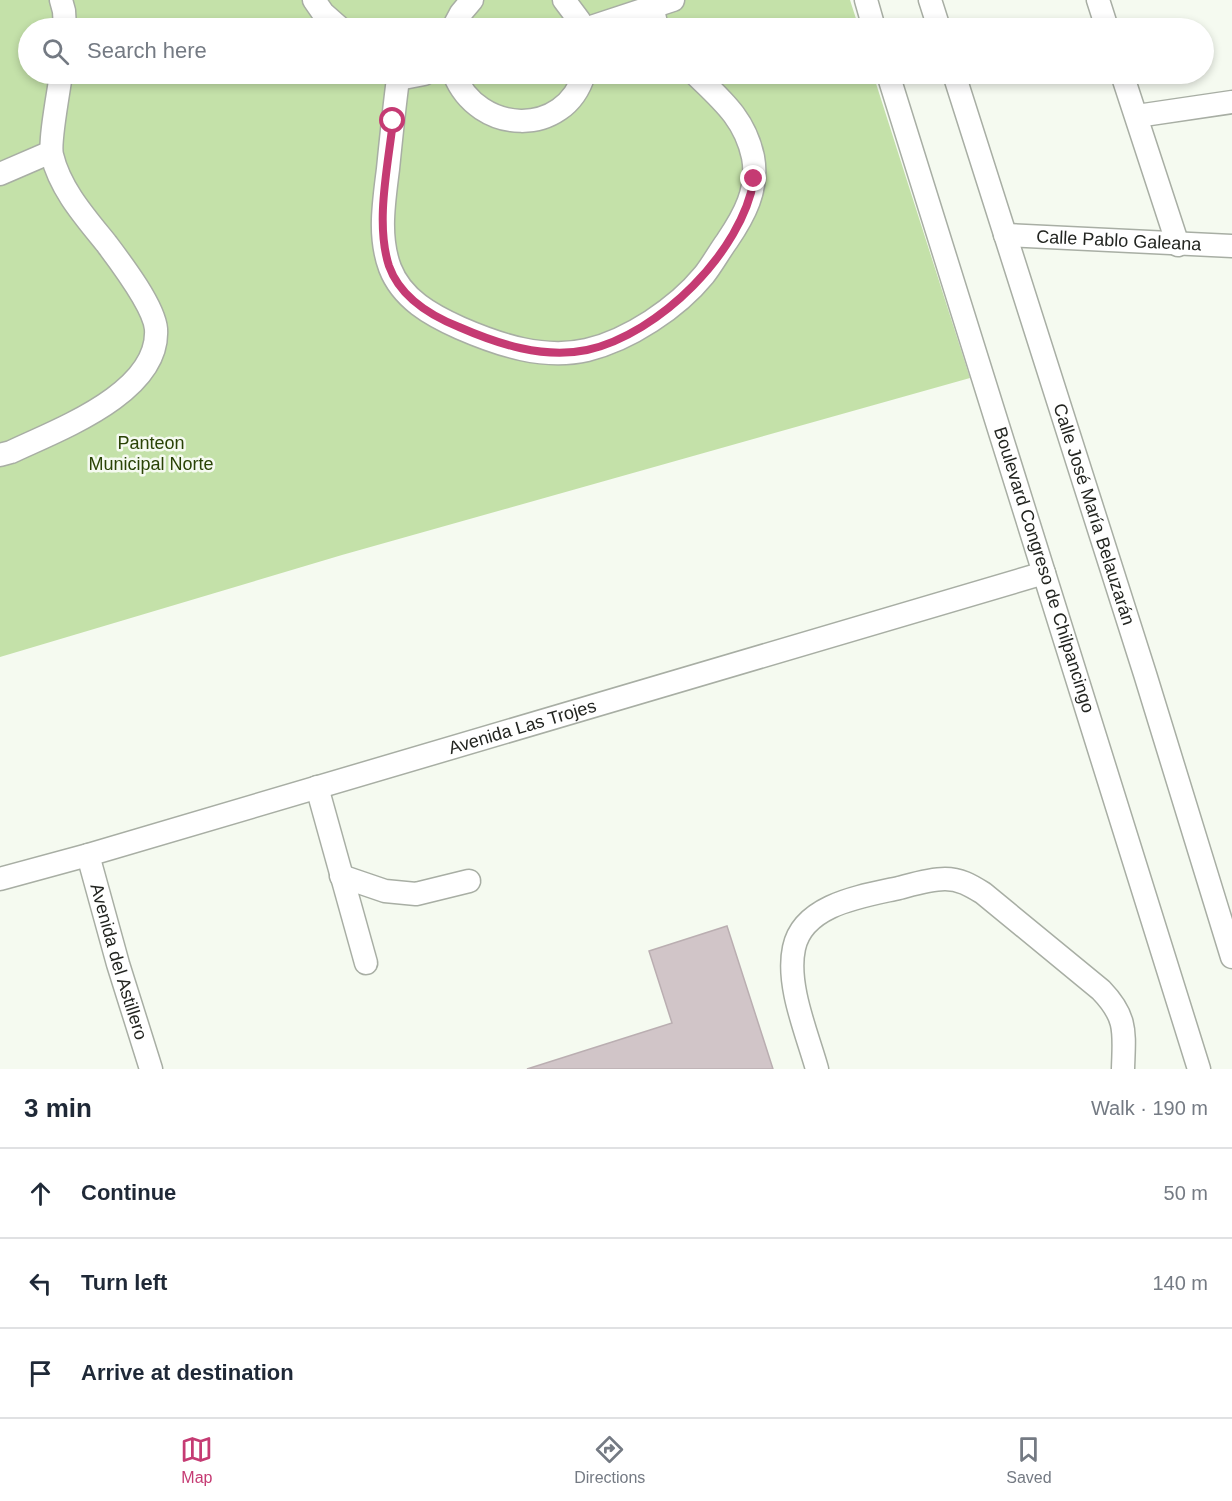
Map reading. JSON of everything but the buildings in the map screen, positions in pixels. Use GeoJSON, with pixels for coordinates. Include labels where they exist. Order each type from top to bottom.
{"type":"FeatureCollection","features":[{"type":"Feature","properties":{"kind":"street"},"geometry":{"type":"LineString","coordinates":[[61,0],[64,18]]}},
{"type":"Feature","properties":{"kind":"street"},"geometry":{"type":"LineString","coordinates":[[314,0],[329,18]]}},
{"type":"Feature","properties":{"kind":"street"},"geometry":{"type":"LineString","coordinates":[[458,18],[472,0]]}},
{"type":"Feature","properties":{"kind":"street"},"geometry":{"type":"LineString","coordinates":[[564,0],[578,18]]}},
{"type":"Feature","properties":{"kind":"street"},"geometry":{"type":"LineString","coordinates":[[613,18],[651,3],[673,0]]}},
{"type":"Feature","properties":{"kind":"street"},"geometry":{"type":"LineString","coordinates":[[866,0],[871,18]]}},
{"type":"Feature","properties":{"kind":"street"},"geometry":{"type":"LineString","coordinates":[[930,0],[936,18]]}},
{"type":"Feature","properties":{"kind":"street"},"geometry":{"type":"LineString","coordinates":[[1098,0],[1104,18]]}},
{"type":"Feature","properties":{"kind":"street"},"geometry":{"type":"LineString","coordinates":[[651,3],[655,18]]}},
{"type":"Feature","properties":{"kind":"street"},"geometry":{"type":"LineString","coordinates":[[0,454],[11,452],[101,408],[130,386],[145,367],[152,350],[156,330],[153,317],[142,296],[115,255],[75,203],[59,175],[51,152],[60,84]]}},
{"type":"Feature","properties":{"kind":"street"},"geometry":{"type":"LineString","coordinates":[[393,84],[383,219],[384,247],[399,287],[439,319],[489,340],[518,349],[557,352],[586,350],[608,343],[634,331],[668,309],[704,276],[742,217],[751,198],[754,179],[753,158],[743,127],[729,106],[706,84]]}},
{"type":"Feature","properties":{"kind":"street"},"geometry":{"type":"LineString","coordinates":[[458,84],[477,106],[499,118],[515,121],[532,120],[548,115],[574,94],[579,84]]}},
{"type":"Feature","properties":{"kind":"street","name":"Boulevard Congreso de Chilpancingo"},"geometry":{"type":"LineString","coordinates":[[891,84],[1125,824],[1199,1069]]}},
{"type":"Feature","properties":{"kind":"street","name":"Calle José María Belauzarán"},"geometry":{"type":"LineString","coordinates":[[957,84],[1145,674],[1232,957]]}},
{"type":"Feature","properties":{"kind":"street"},"geometry":{"type":"LineString","coordinates":[[1126,84],[1178,245]]}},
{"type":"Feature","properties":{"kind":"street"},"geometry":{"type":"LineString","coordinates":[[1137,116],[1232,102]]}},
{"type":"Feature","properties":{"kind":"street"},"geometry":{"type":"LineString","coordinates":[[0,174],[51,152]]}},
{"type":"Feature","properties":{"kind":"street","name":"Calle Pablo Galeana"},"geometry":{"type":"LineString","coordinates":[[1005,235],[1232,246]]}},
{"type":"Feature","properties":{"kind":"street","name":"Avenida Las Trojes"},"geometry":{"type":"LineString","coordinates":[[0,879],[1044,573]]}},
{"type":"Feature","properties":{"kind":"street"},"geometry":{"type":"LineString","coordinates":[[316,786],[366,963]]}},
{"type":"Feature","properties":{"kind":"street","name":"Avenida del Astillero"},"geometry":{"type":"LineString","coordinates":[[88,855],[118,964],[151,1069]]}},
{"type":"Feature","properties":{"kind":"street"},"geometry":{"type":"LineString","coordinates":[[341,876],[385,891],[416,894],[469,881]]}},
{"type":"Feature","properties":{"kind":"street"},"geometry":{"type":"LineString","coordinates":[[817,1069],[793,981],[794,946],[801,930],[815,917],[858,897],[944,879],[964,882],[983,893],[1101,990],[1114,1004],[1123,1024],[1123,1069]]}},
{"type":"Feature","properties":{"kind":"green space","name":"Panteon Municipal Norte"},"geometry":{"type":"Polygon","coordinates":[[[0,0],[850,0],[856,18],[18,18],[18,84],[876,84],[970,378],[342,555],[0,657],[0,0]]]}},
{"type":"Feature","properties":{"kind":"route"},"geometry":{"type":"LineString","coordinates":[[393,121],[383,219],[384,247],[399,287],[439,319],[489,340],[518,349],[557,352],[586,350],[634,331],[668,309],[704,276],[742,217],[751,198],[754,179]]}}]}
